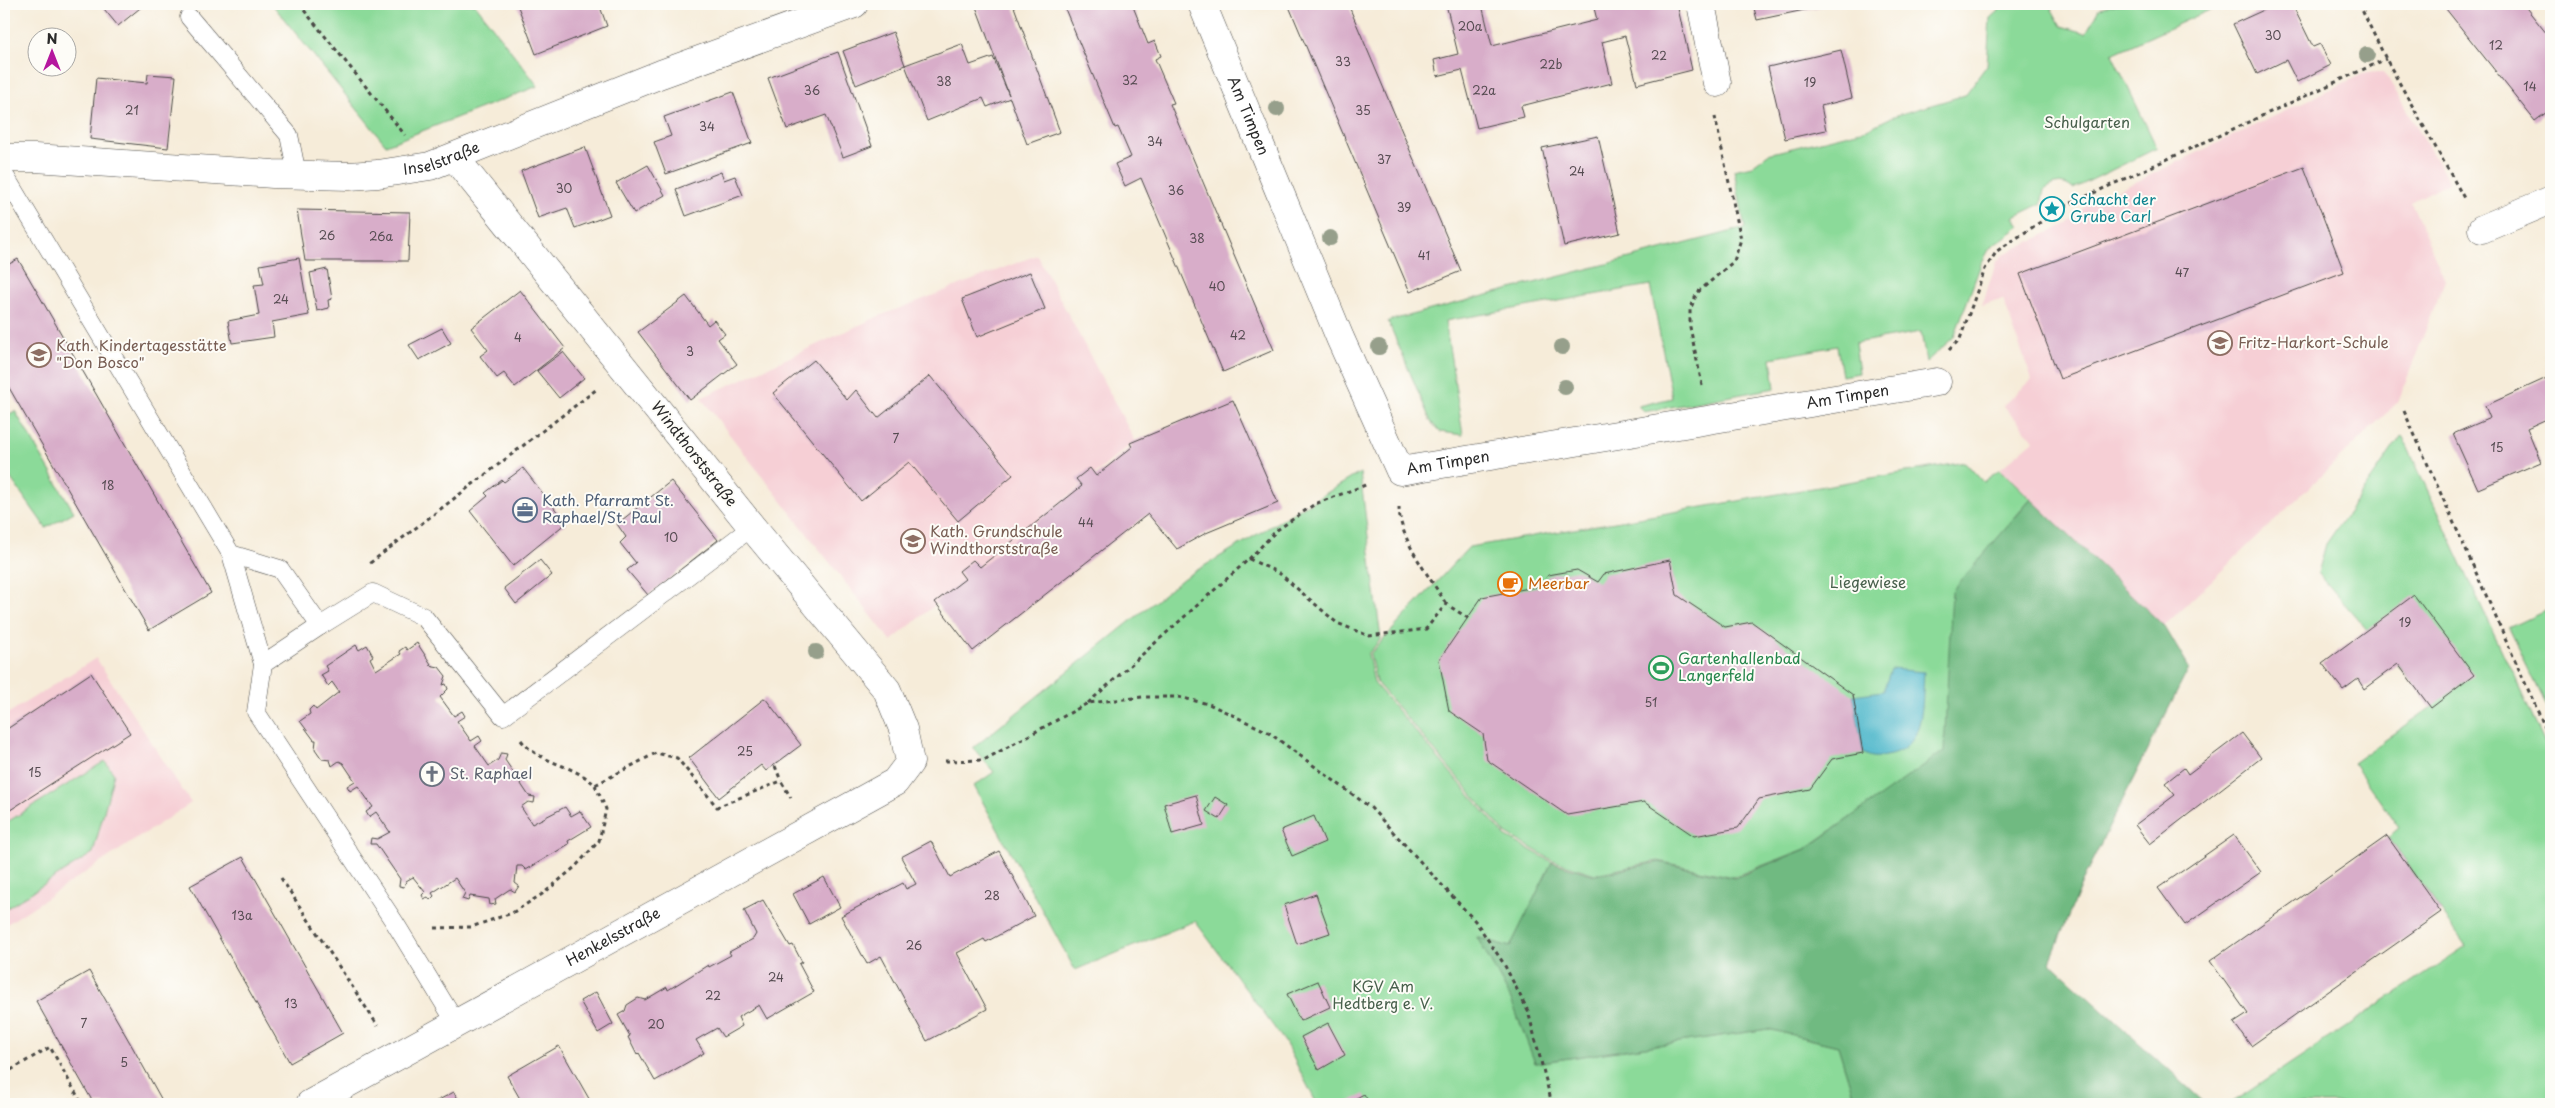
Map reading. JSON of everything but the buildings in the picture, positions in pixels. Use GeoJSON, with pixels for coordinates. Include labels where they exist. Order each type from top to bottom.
{"type":"FeatureCollection","features":[{"type":"Feature","properties":{"kind":"street","name":"Inselstraße"},"geometry":{"type":"LineString","coordinates":[[4,158],[35,158],[285,174],[378,174],[430,166],[456,158],[661,74],[854,4]]}},
{"type":"Feature","properties":{"kind":"street","name":"Am Timpen"},"geometry":{"type":"LineString","coordinates":[[1202,4],[1340,338],[1400,471],[1937,382]]}},
{"type":"Feature","properties":{"kind":"street"},"geometry":{"type":"LineString","coordinates":[[1701,4],[1717,83]]}},
{"type":"Feature","properties":{"kind":"street","name":"Windthorststraße"},"geometry":{"type":"LineString","coordinates":[[456,158],[626,367],[752,527],[887,690],[903,729],[910,762]]}},
{"type":"Feature","properties":{"kind":"street"},"geometry":{"type":"LineString","coordinates":[[2482,229],[2551,200]]}},
{"type":"Feature","properties":{"kind":"street","name":"Henkelsstraße"},"geometry":{"type":"LineString","coordinates":[[310,1104],[895,782],[910,762]]}},
{"type":"Feature","properties":{"kind":"lane"},"geometry":{"type":"LineString","coordinates":[[189,17],[289,135],[285,174]]}},
{"type":"Feature","properties":{"kind":"lane"},"geometry":{"type":"LineString","coordinates":[[4,174],[231,554],[263,664],[256,712],[394,923],[456,1023]]}},
{"type":"Feature","properties":{"kind":"lane"},"geometry":{"type":"LineString","coordinates":[[263,664],[373,593],[424,617],[503,716],[752,527]]}},
{"type":"Feature","properties":{"kind":"lane"},"geometry":{"type":"LineString","coordinates":[[231,554],[280,569],[320,626]]}},
{"type":"Feature","properties":{"kind":"path"},"geometry":{"type":"LineString","coordinates":[[299,4],[430,166]]}},
{"type":"Feature","properties":{"kind":"path"},"geometry":{"type":"LineString","coordinates":[[2359,4],[2386,59],[2482,229]]}},
{"type":"Feature","properties":{"kind":"path"},"geometry":{"type":"LineString","coordinates":[[1960,339],[1985,270],[1997,251],[2063,207],[2386,59]]}},
{"type":"Feature","properties":{"kind":"path"},"geometry":{"type":"LineString","coordinates":[[1709,420],[1690,327],[1690,310],[1697,293],[1734,260],[1740,239],[1713,107],[1717,83]]}},
{"type":"Feature","properties":{"kind":"path"},"geometry":{"type":"LineString","coordinates":[[373,593],[370,562],[626,367]]}},
{"type":"Feature","properties":{"kind":"path"},"geometry":{"type":"LineString","coordinates":[[2404,411],[2551,741]]}},
{"type":"Feature","properties":{"kind":"path"},"geometry":{"type":"LineString","coordinates":[[910,762],[984,760],[1088,703],[1249,559],[1277,530],[1316,504],[1400,471],[1399,521],[1417,558],[1446,604],[1468,618]]}},
{"type":"Feature","properties":{"kind":"path"},"geometry":{"type":"LineString","coordinates":[[1249,559],[1279,573],[1336,623],[1369,636],[1426,629],[1446,604]]}},
{"type":"Feature","properties":{"kind":"path"},"geometry":{"type":"LineString","coordinates":[[1088,703],[1143,697],[1178,697],[1209,704],[1268,732],[1371,808],[1476,922],[1504,964],[1528,1011],[1552,1104]]}},
{"type":"Feature","properties":{"kind":"path"},"geometry":{"type":"LineString","coordinates":[[394,923],[434,928],[471,927],[512,913],[544,893],[575,867],[599,841],[606,809],[595,785],[585,775],[528,750],[503,716]]}},
{"type":"Feature","properties":{"kind":"path"},"geometry":{"type":"LineString","coordinates":[[595,785],[656,753],[678,758],[717,807],[781,781]]}},
{"type":"Feature","properties":{"kind":"path"},"geometry":{"type":"LineString","coordinates":[[774,766],[807,829]]}},
{"type":"Feature","properties":{"kind":"path"},"geometry":{"type":"LineString","coordinates":[[281,878],[398,1056]]}},
{"type":"Feature","properties":{"kind":"path"},"geometry":{"type":"LineString","coordinates":[[4,1074],[50,1047],[82,1104]]}},
{"type":"Feature","properties":{"kind":"shaded area","name":"Fritz-Harkort-Schule"},"geometry":{"type":"Polygon","coordinates":[[[2367,72],[2382,72],[2389,80],[2449,182],[2411,202],[2445,280],[2398,402],[2163,627],[2000,469],[2034,440],[2003,405],[2032,380],[2003,299],[1982,306],[1996,262],[2004,254],[2067,224],[2085,206],[2367,72]]]}},
{"type":"Feature","properties":{"kind":"shaded area","name":"Kath. Grundschule Windthorststraße"},"geometry":{"type":"Polygon","coordinates":[[[1037,255],[1135,441],[891,641],[701,398],[877,317],[1037,255]]]}},
{"type":"Feature","properties":{"kind":"shaded area"},"geometry":{"type":"Polygon","coordinates":[[[96,658],[191,803],[4,926],[4,716],[96,658]]]}},
{"type":"Feature","properties":{"kind":"green space"},"geometry":{"type":"Polygon","coordinates":[[[272,4],[475,4],[538,86],[386,145],[272,4]]]}},
{"type":"Feature","properties":{"kind":"green space","name":"Schulgarten"},"geometry":{"type":"Polygon","coordinates":[[[2006,4],[2049,4],[2061,26],[2086,33],[2099,9],[2117,4],[2223,4],[2112,54],[2157,148],[2073,189],[2065,184],[2052,186],[2044,190],[2041,204],[2014,217],[2020,226],[1990,248],[1981,264],[1954,337],[1926,362],[1921,332],[1855,343],[1859,373],[1842,376],[1837,346],[1771,358],[1775,388],[1644,412],[1638,406],[1672,398],[1650,285],[1445,321],[1463,435],[1440,432],[1431,422],[1388,321],[1745,228],[1734,170],[1752,166],[1768,154],[1865,130],[1894,116],[1965,95],[1987,65],[1990,18],[2006,4]]]}},
{"type":"Feature","properties":{"kind":"green space"},"geometry":{"type":"Polygon","coordinates":[[[15,411],[74,512],[46,528],[4,469],[4,417],[15,411]]]}},
{"type":"Feature","properties":{"kind":"green space"},"geometry":{"type":"Polygon","coordinates":[[[2402,435],[2551,757],[2551,1104],[2230,1104],[2466,946],[2388,837],[2399,828],[2353,763],[2433,706],[2318,573],[2326,544],[2402,435]]]}},
{"type":"Feature","properties":{"kind":"green space","name":"Gartenhallenbad Langerfeld"},"geometry":{"type":"Polygon","coordinates":[[[1965,462],[1983,482],[2000,469],[2031,499],[2015,517],[1946,751],[1805,849],[1733,877],[1658,861],[1595,874],[1552,860],[1505,833],[1376,682],[1370,654],[1469,547],[1965,462]]]}},
{"type":"Feature","properties":{"kind":"green space","name":"KGV Am Hedtberg e. V."},"geometry":{"type":"Polygon","coordinates":[[[1360,473],[1381,639],[1368,654],[1374,683],[1505,836],[1552,862],[1510,947],[1477,937],[1511,999],[1535,1063],[1768,1029],[1838,1046],[1856,1104],[1317,1104],[1285,1042],[1195,921],[1075,970],[974,786],[994,772],[973,748],[1184,578],[1360,473]]]}},
{"type":"Feature","properties":{"kind":"green space"},"geometry":{"type":"Polygon","coordinates":[[[2031,499],[2165,627],[2189,668],[2085,875],[2050,962],[2206,1104],[1856,1104],[1838,1046],[1768,1029],[1535,1063],[1511,999],[1477,937],[1510,947],[1552,862],[1595,875],[1659,862],[1734,878],[1806,849],[1944,751],[1952,591],[2031,499]]]}},
{"type":"Feature","properties":{"kind":"green space"},"geometry":{"type":"Polygon","coordinates":[[[2551,608],[2551,715],[2509,628],[2551,608]]]}},
{"type":"Feature","properties":{"kind":"green space"},"geometry":{"type":"Polygon","coordinates":[[[105,761],[114,774],[93,853],[4,910],[4,824],[105,761]]]}},
{"type":"Feature","properties":{"kind":"water"},"geometry":{"type":"Polygon","coordinates":[[[1891,669],[1924,672],[1922,711],[1915,735],[1908,745],[1898,752],[1882,757],[1871,757],[1863,753],[1853,695],[1883,691],[1891,669]]]}},
{"type":"Feature","properties":{"kind":"place","name":"Schacht der Grube Carl"},"geometry":{"type":"Point","coordinates":[2052,209]}},
{"type":"Feature","properties":{"kind":"place","name":"Fritz-Harkort-Schule"},"geometry":{"type":"Point","coordinates":[2220,343]}},
{"type":"Feature","properties":{"kind":"place","name":"Kath. Kindertagesstätte \"Don Bosco\""},"geometry":{"type":"Point","coordinates":[39,355]}},
{"type":"Feature","properties":{"kind":"place","name":"Kath. Pfarramt St. Raphael/St. Paul"},"geometry":{"type":"Point","coordinates":[525,510]}},
{"type":"Feature","properties":{"kind":"place","name":"Kath. Grundschule Windthorststraße"},"geometry":{"type":"Point","coordinates":[913,541]}},
{"type":"Feature","properties":{"kind":"place","name":"Meerbar"},"geometry":{"type":"Point","coordinates":[1510,584]}},
{"type":"Feature","properties":{"kind":"place","name":"Gartenhallenbad Langerfeld"},"geometry":{"type":"Point","coordinates":[1661,668]}},
{"type":"Feature","properties":{"kind":"place","name":"St. Raphael"},"geometry":{"type":"Point","coordinates":[432,774]}},
{"type":"Feature","properties":{"kind":"park label","name":"Liegewiese"},"geometry":{"type":"Point","coordinates":[1868,583]}}]}
